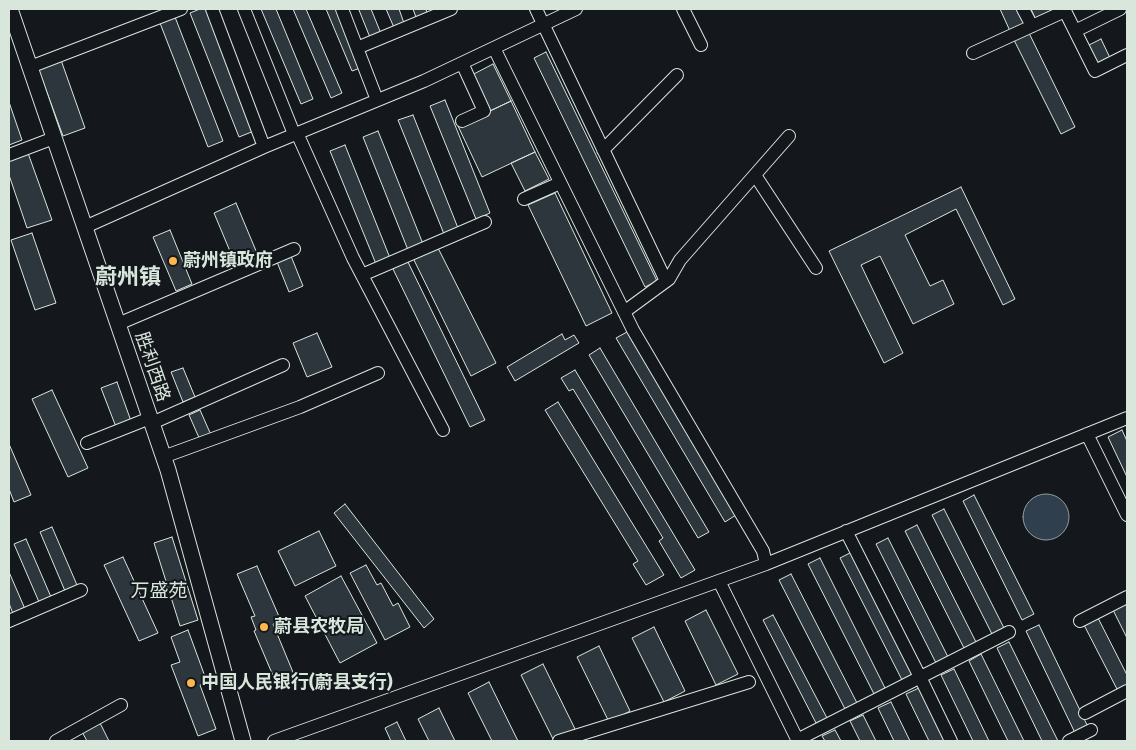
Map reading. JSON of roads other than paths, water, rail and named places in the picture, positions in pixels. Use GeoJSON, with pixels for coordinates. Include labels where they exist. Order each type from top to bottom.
{"type":"FeatureCollection","features":[{"type":"Feature","properties":{"kind":"main road","name":"胜利西路"},"geometry":{"type":"LineString","coordinates":[[10,9],[163,457],[244,741]]}},
{"type":"Feature","properties":{"kind":"street"},"geometry":{"type":"LineString","coordinates":[[30,67],[180,9]]}},
{"type":"Feature","properties":{"kind":"street"},"geometry":{"type":"LineString","coordinates":[[212,9],[264,147]]}},
{"type":"Feature","properties":{"kind":"street"},"geometry":{"type":"LineString","coordinates":[[244,9],[296,134],[362,275],[444,430]]}},
{"type":"Feature","properties":{"kind":"street"},"geometry":{"type":"LineString","coordinates":[[357,48],[451,9]]}},
{"type":"Feature","properties":{"kind":"street"},"geometry":{"type":"LineString","coordinates":[[536,9],[666,281]]}},
{"type":"Feature","properties":{"kind":"street"},"geometry":{"type":"LineString","coordinates":[[85,227],[264,147],[424,81],[576,9]]}},
{"type":"Feature","properties":{"kind":"street"},"geometry":{"type":"LineString","coordinates":[[683,9],[701,45]]}},
{"type":"Feature","properties":{"kind":"street"},"geometry":{"type":"LineString","coordinates":[[1023,9],[1032,26]]}},
{"type":"Feature","properties":{"kind":"street"},"geometry":{"type":"LineString","coordinates":[[1075,31],[1120,9]]}},
{"type":"Feature","properties":{"kind":"street"},"geometry":{"type":"LineString","coordinates":[[346,10],[357,48],[377,100]]}},
{"type":"Feature","properties":{"kind":"street"},"geometry":{"type":"LineString","coordinates":[[973,53],[1065,10],[1095,71],[1127,56]]}},
{"type":"Feature","properties":{"kind":"street"},"geometry":{"type":"LineString","coordinates":[[494,48],[632,330],[763,551],[766,564]]}},
{"type":"Feature","properties":{"kind":"street"},"geometry":{"type":"LineString","coordinates":[[462,63],[484,111],[462,121]]}},
{"type":"Feature","properties":{"kind":"street"},"geometry":{"type":"LineString","coordinates":[[603,150],[676,75]]}},
{"type":"Feature","properties":{"kind":"street"},"geometry":{"type":"LineString","coordinates":[[624,312],[666,281],[680,260],[789,136]]}},
{"type":"Feature","properties":{"kind":"street"},"geometry":{"type":"LineString","coordinates":[[9,155],[54,138]]}},
{"type":"Feature","properties":{"kind":"street"},"geometry":{"type":"LineString","coordinates":[[755,175],[816,268]]}},
{"type":"Feature","properties":{"kind":"street"},"geometry":{"type":"LineString","coordinates":[[524,199],[560,183]]}},
{"type":"Feature","properties":{"kind":"street"},"geometry":{"type":"LineString","coordinates":[[362,275],[485,222]]}},
{"type":"Feature","properties":{"kind":"street"},"geometry":{"type":"LineString","coordinates":[[118,324],[294,249]]}},
{"type":"Feature","properties":{"kind":"street"},"geometry":{"type":"LineString","coordinates":[[87,443],[151,421],[283,365]]}},
{"type":"Feature","properties":{"kind":"street"},"geometry":{"type":"LineString","coordinates":[[163,457],[300,407],[378,373]]}},
{"type":"Feature","properties":{"kind":"street"},"geometry":{"type":"LineString","coordinates":[[274,741],[766,564],[1127,418]]}},
{"type":"Feature","properties":{"kind":"street"},"geometry":{"type":"LineString","coordinates":[[1087,434],[1127,514]]}},
{"type":"Feature","properties":{"kind":"street"},"geometry":{"type":"LineString","coordinates":[[846,531],[951,741]]}},
{"type":"Feature","properties":{"kind":"street"},"geometry":{"type":"LineString","coordinates":[[718,581],[798,741],[1009,632]]}},
{"type":"Feature","properties":{"kind":"street"},"geometry":{"type":"LineString","coordinates":[[9,621],[81,590]]}},
{"type":"Feature","properties":{"kind":"street"},"geometry":{"type":"LineString","coordinates":[[1080,622],[1127,597]]}},
{"type":"Feature","properties":{"kind":"street"},"geometry":{"type":"LineString","coordinates":[[559,741],[749,682]]}},
{"type":"Feature","properties":{"kind":"street"},"geometry":{"type":"LineString","coordinates":[[1085,712],[1127,691]]}},
{"type":"Feature","properties":{"kind":"street"},"geometry":{"type":"LineString","coordinates":[[56,741],[121,705]]}},
{"type":"Feature","properties":{"kind":"street"},"geometry":{"type":"LineString","coordinates":[[1069,741],[1091,730]]}},
{"type":"Feature","properties":{"kind":"water"},"geometry":{"type":"Polygon","coordinates":[[[1041,494],[1051,494],[1065,504],[1069,517],[1065,530],[1059,536],[1051,540],[1041,540],[1027,530],[1023,522],[1023,512],[1033,498],[1041,494]]]}},
{"type":"Feature","properties":{"kind":"place","name":"蔚州镇政府"},"geometry":{"type":"Point","coordinates":[173,261]}},
{"type":"Feature","properties":{"kind":"place","name":"蔚县农牧局"},"geometry":{"type":"Point","coordinates":[264,627]}},
{"type":"Feature","properties":{"kind":"place","name":"中国人民银行(蔚县支行)"},"geometry":{"type":"Point","coordinates":[191,683]}},
{"type":"Feature","properties":{"kind":"district","name":"蔚州镇"},"geometry":{"type":"Point","coordinates":[128,278]}},
{"type":"Feature","properties":{"kind":"district","name":"万盛苑"},"geometry":{"type":"Point","coordinates":[159,592]}}]}
